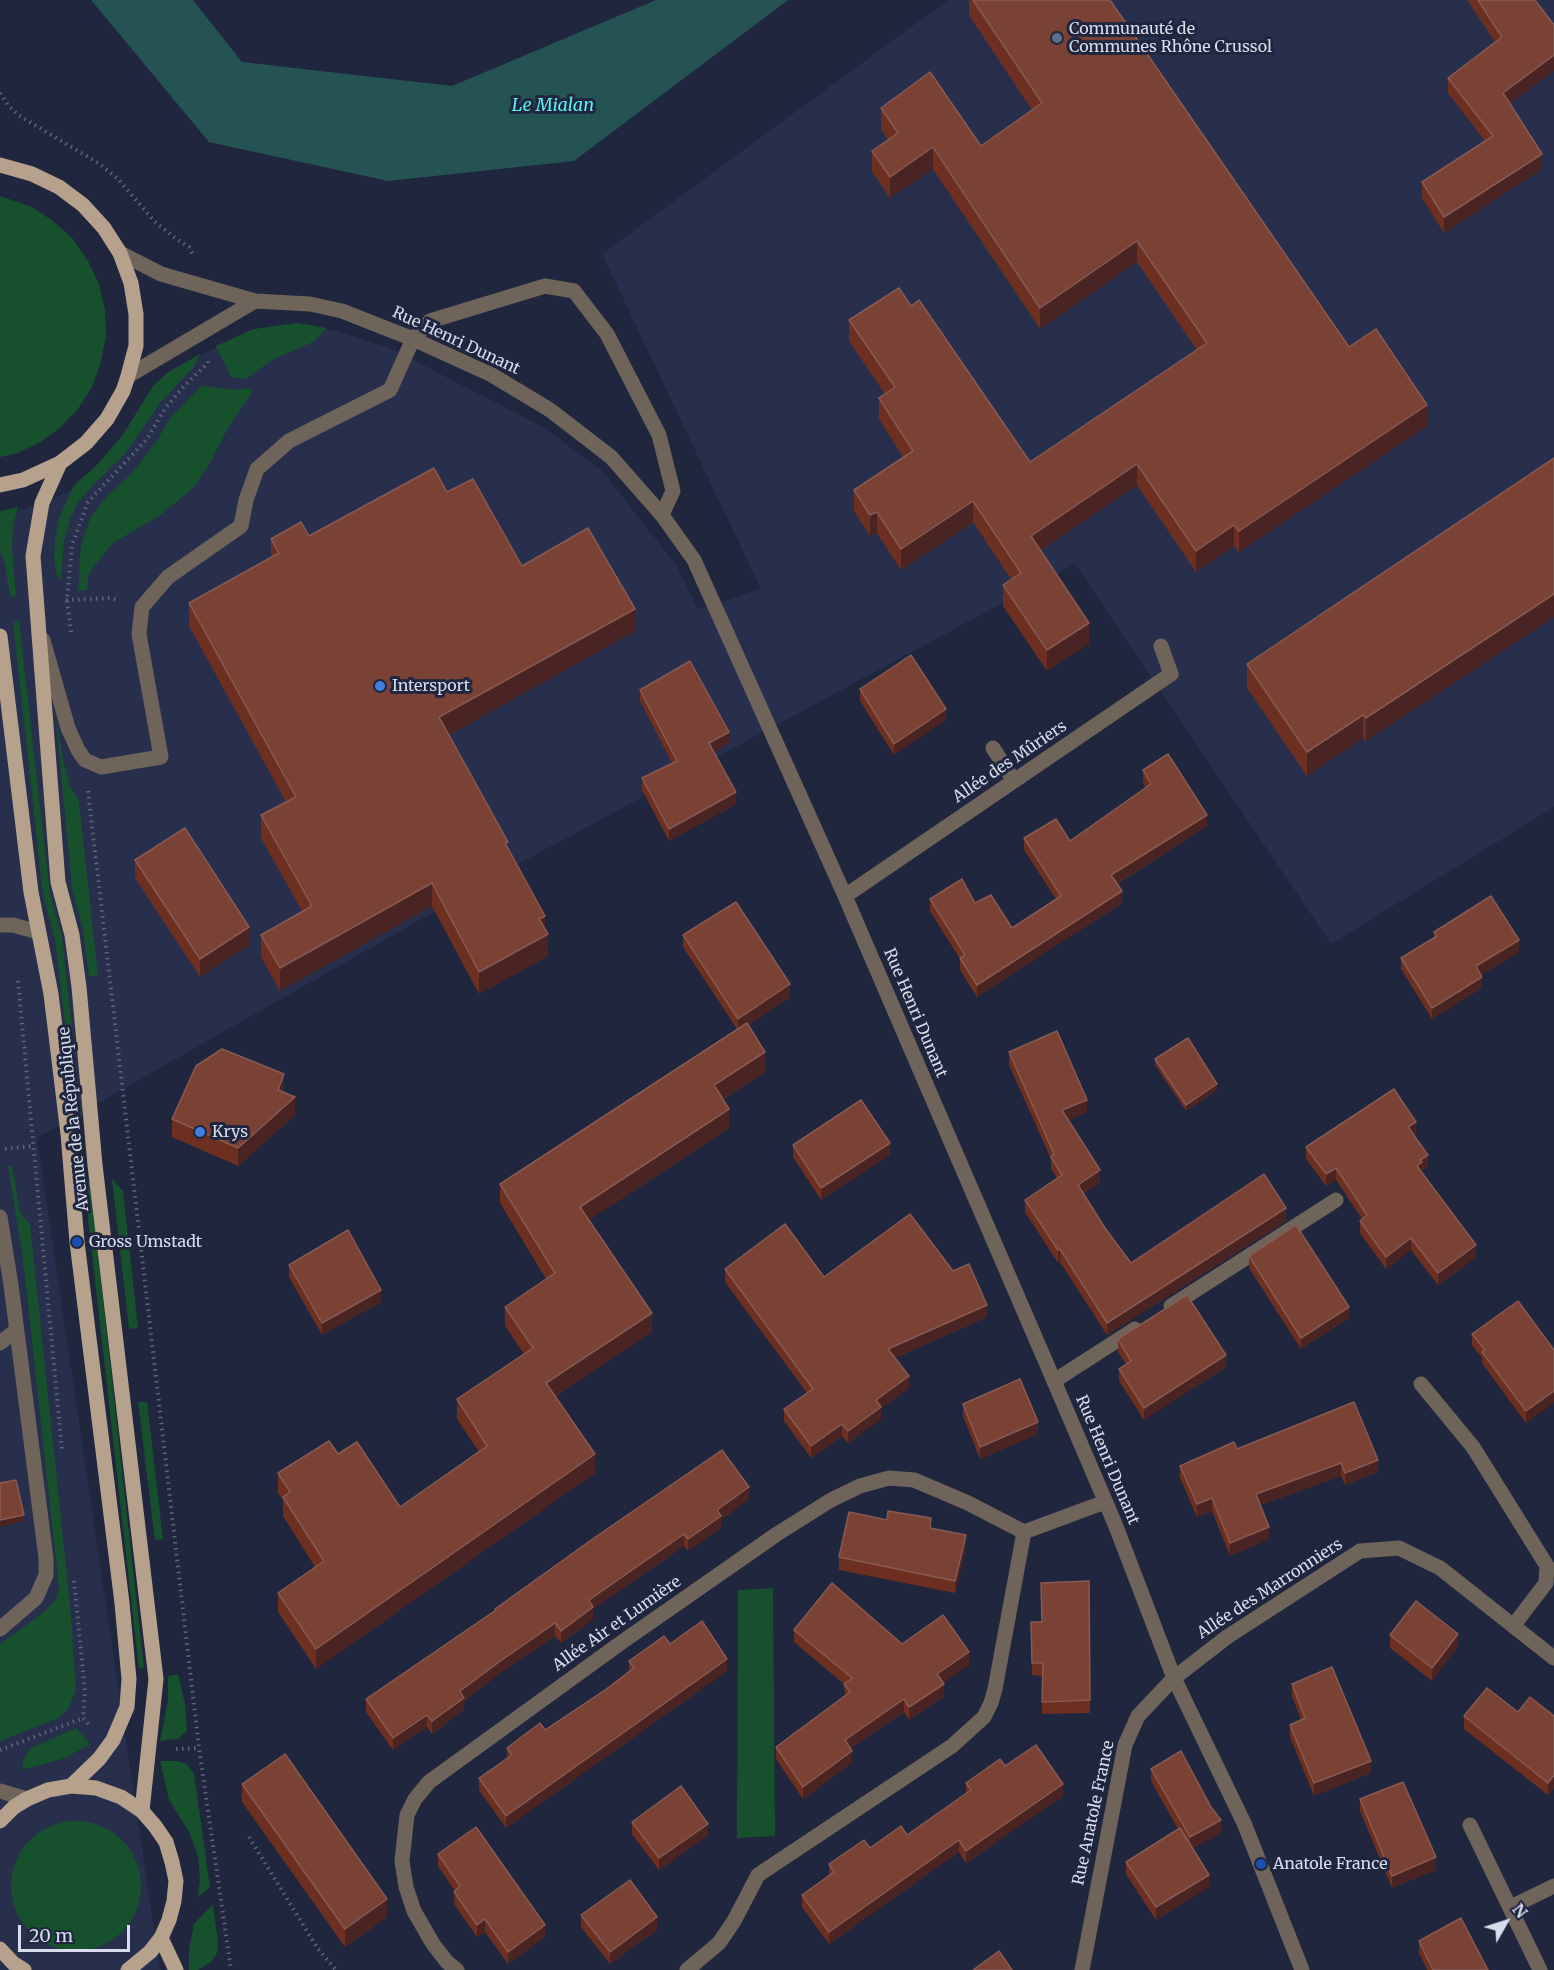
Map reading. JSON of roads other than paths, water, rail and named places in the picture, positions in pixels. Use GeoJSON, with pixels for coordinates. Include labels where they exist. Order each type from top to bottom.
{"type":"FeatureCollection","features":[{"type":"Feature","properties":{"kind":"main road"},"geometry":{"type":"LineString","coordinates":[[0,485],[32,476],[60,463],[86,443],[102,426],[115,406],[128,376],[136,346],[136,314],[131,283],[120,254],[104,228],[83,205],[59,187],[32,174],[1,164]]}},
{"type":"Feature","properties":{"kind":"main road","name":"Avenue de la République"},"geometry":{"type":"LineString","coordinates":[[60,463],[42,503],[33,556],[58,882],[72,935],[79,987],[95,1165],[156,1679],[142,1811]]}},
{"type":"Feature","properties":{"kind":"main road","name":"Avenue de la République"},"geometry":{"type":"LineString","coordinates":[[0,636],[29,880],[51,994],[68,1134],[77,1242],[122,1603],[129,1679],[127,1707],[113,1740],[99,1759],[71,1786]]}},
{"type":"Feature","properties":{"kind":"main road"},"geometry":{"type":"LineString","coordinates":[[0,1821],[14,1807],[27,1799],[48,1790],[71,1786],[96,1788],[121,1797],[142,1811],[155,1826],[166,1842],[172,1862],[176,1881],[174,1901],[170,1920],[161,1938],[150,1952],[129,1970]]}},
{"type":"Feature","properties":{"kind":"main road"},"geometry":{"type":"LineString","coordinates":[[161,1938],[176,1970]]}},
{"type":"Feature","properties":{"kind":"main road"},"geometry":{"type":"LineString","coordinates":[[0,1949],[24,1970]]}},
{"type":"Feature","properties":{"kind":"street","name":"Rue Henri Dunant"},"geometry":{"type":"LineString","coordinates":[[120,254],[161,274],[191,284],[255,301],[310,304],[372,322],[492,375],[550,410],[611,457],[662,515],[694,560],[845,896],[1105,1502],[1174,1678],[1244,1823],[1302,1970]]}},
{"type":"Feature","properties":{"kind":"street"},"geometry":{"type":"LineString","coordinates":[[40,629],[68,728],[85,760],[102,767],[161,758],[139,634],[142,607],[168,577],[241,526],[246,500],[257,469],[289,441],[390,390],[413,339],[430,321],[545,286],[574,291],[607,334],[658,435],[673,491],[662,515]]}},
{"type":"Feature","properties":{"kind":"street"},"geometry":{"type":"LineString","coordinates":[[128,376],[255,301]]}},
{"type":"Feature","properties":{"kind":"street","name":"Allée des Mûriers"},"geometry":{"type":"LineString","coordinates":[[845,896],[1171,674],[1161,646]]}},
{"type":"Feature","properties":{"kind":"street"},"geometry":{"type":"LineString","coordinates":[[993,748],[1014,781]]}},
{"type":"Feature","properties":{"kind":"street"},"geometry":{"type":"LineString","coordinates":[[0,925],[13,925],[38,932]]}},
{"type":"Feature","properties":{"kind":"street"},"geometry":{"type":"LineString","coordinates":[[1054,1381],[1336,1200]]}},
{"type":"Feature","properties":{"kind":"street"},"geometry":{"type":"LineString","coordinates":[[0,1217],[11,1285],[15,1331],[46,1558],[46,1575],[36,1598],[0,1629]]}},
{"type":"Feature","properties":{"kind":"street"},"geometry":{"type":"LineString","coordinates":[[0,1343],[15,1331]]}},
{"type":"Feature","properties":{"kind":"street"},"geometry":{"type":"LineString","coordinates":[[1421,1384],[1473,1447],[1547,1566],[1546,1583],[1513,1626]]}},
{"type":"Feature","properties":{"kind":"street","name":"Allée Air et Lumière"},"geometry":{"type":"LineString","coordinates":[[457,1970],[447,1962],[433,1944],[414,1911],[406,1887],[402,1862],[406,1815],[429,1782],[622,1642],[777,1534],[831,1500],[860,1486],[889,1478],[914,1480],[968,1503],[1024,1532]]}},
{"type":"Feature","properties":{"kind":"street"},"geometry":{"type":"LineString","coordinates":[[687,1970],[719,1943],[734,1921],[758,1875],[952,1746],[984,1717],[995,1689],[1024,1532],[1105,1502]]}},
{"type":"Feature","properties":{"kind":"street","name":"Allée des Marronniers"},"geometry":{"type":"LineString","coordinates":[[1174,1678],[1227,1636],[1360,1551],[1399,1548],[1440,1568],[1554,1658]]}},
{"type":"Feature","properties":{"kind":"street","name":"Rue Anatole France"},"geometry":{"type":"LineString","coordinates":[[1082,1970],[1125,1745],[1138,1716],[1174,1678]]}},
{"type":"Feature","properties":{"kind":"street"},"geometry":{"type":"LineString","coordinates":[[0,1791],[27,1799]]}},
{"type":"Feature","properties":{"kind":"street"},"geometry":{"type":"LineString","coordinates":[[1470,1825],[1540,1970]]}},
{"type":"Feature","properties":{"kind":"street"},"geometry":{"type":"LineString","coordinates":[[1511,1907],[1554,1886]]}},
{"type":"Feature","properties":{"kind":"water","name":"Le Mialan"},"geometry":{"type":"Polygon","coordinates":[[[91,0],[193,0],[242,62],[452,86],[656,0],[788,0],[574,161],[388,181],[209,142],[91,0]]]}},
{"type":"Feature","properties":{"kind":"place","name":"Communauté de Communes Rhône Crussol"},"geometry":{"type":"Point","coordinates":[1057,38]}},
{"type":"Feature","properties":{"kind":"place","name":"Intersport"},"geometry":{"type":"Point","coordinates":[380,686]}},
{"type":"Feature","properties":{"kind":"place","name":"Krys"},"geometry":{"type":"Point","coordinates":[200,1132]}},
{"type":"Feature","properties":{"kind":"place","name":"Gross Umstadt"},"geometry":{"type":"Point","coordinates":[77,1242]}},
{"type":"Feature","properties":{"kind":"place","name":"Anatole France"},"geometry":{"type":"Point","coordinates":[1261,1864]}}]}
